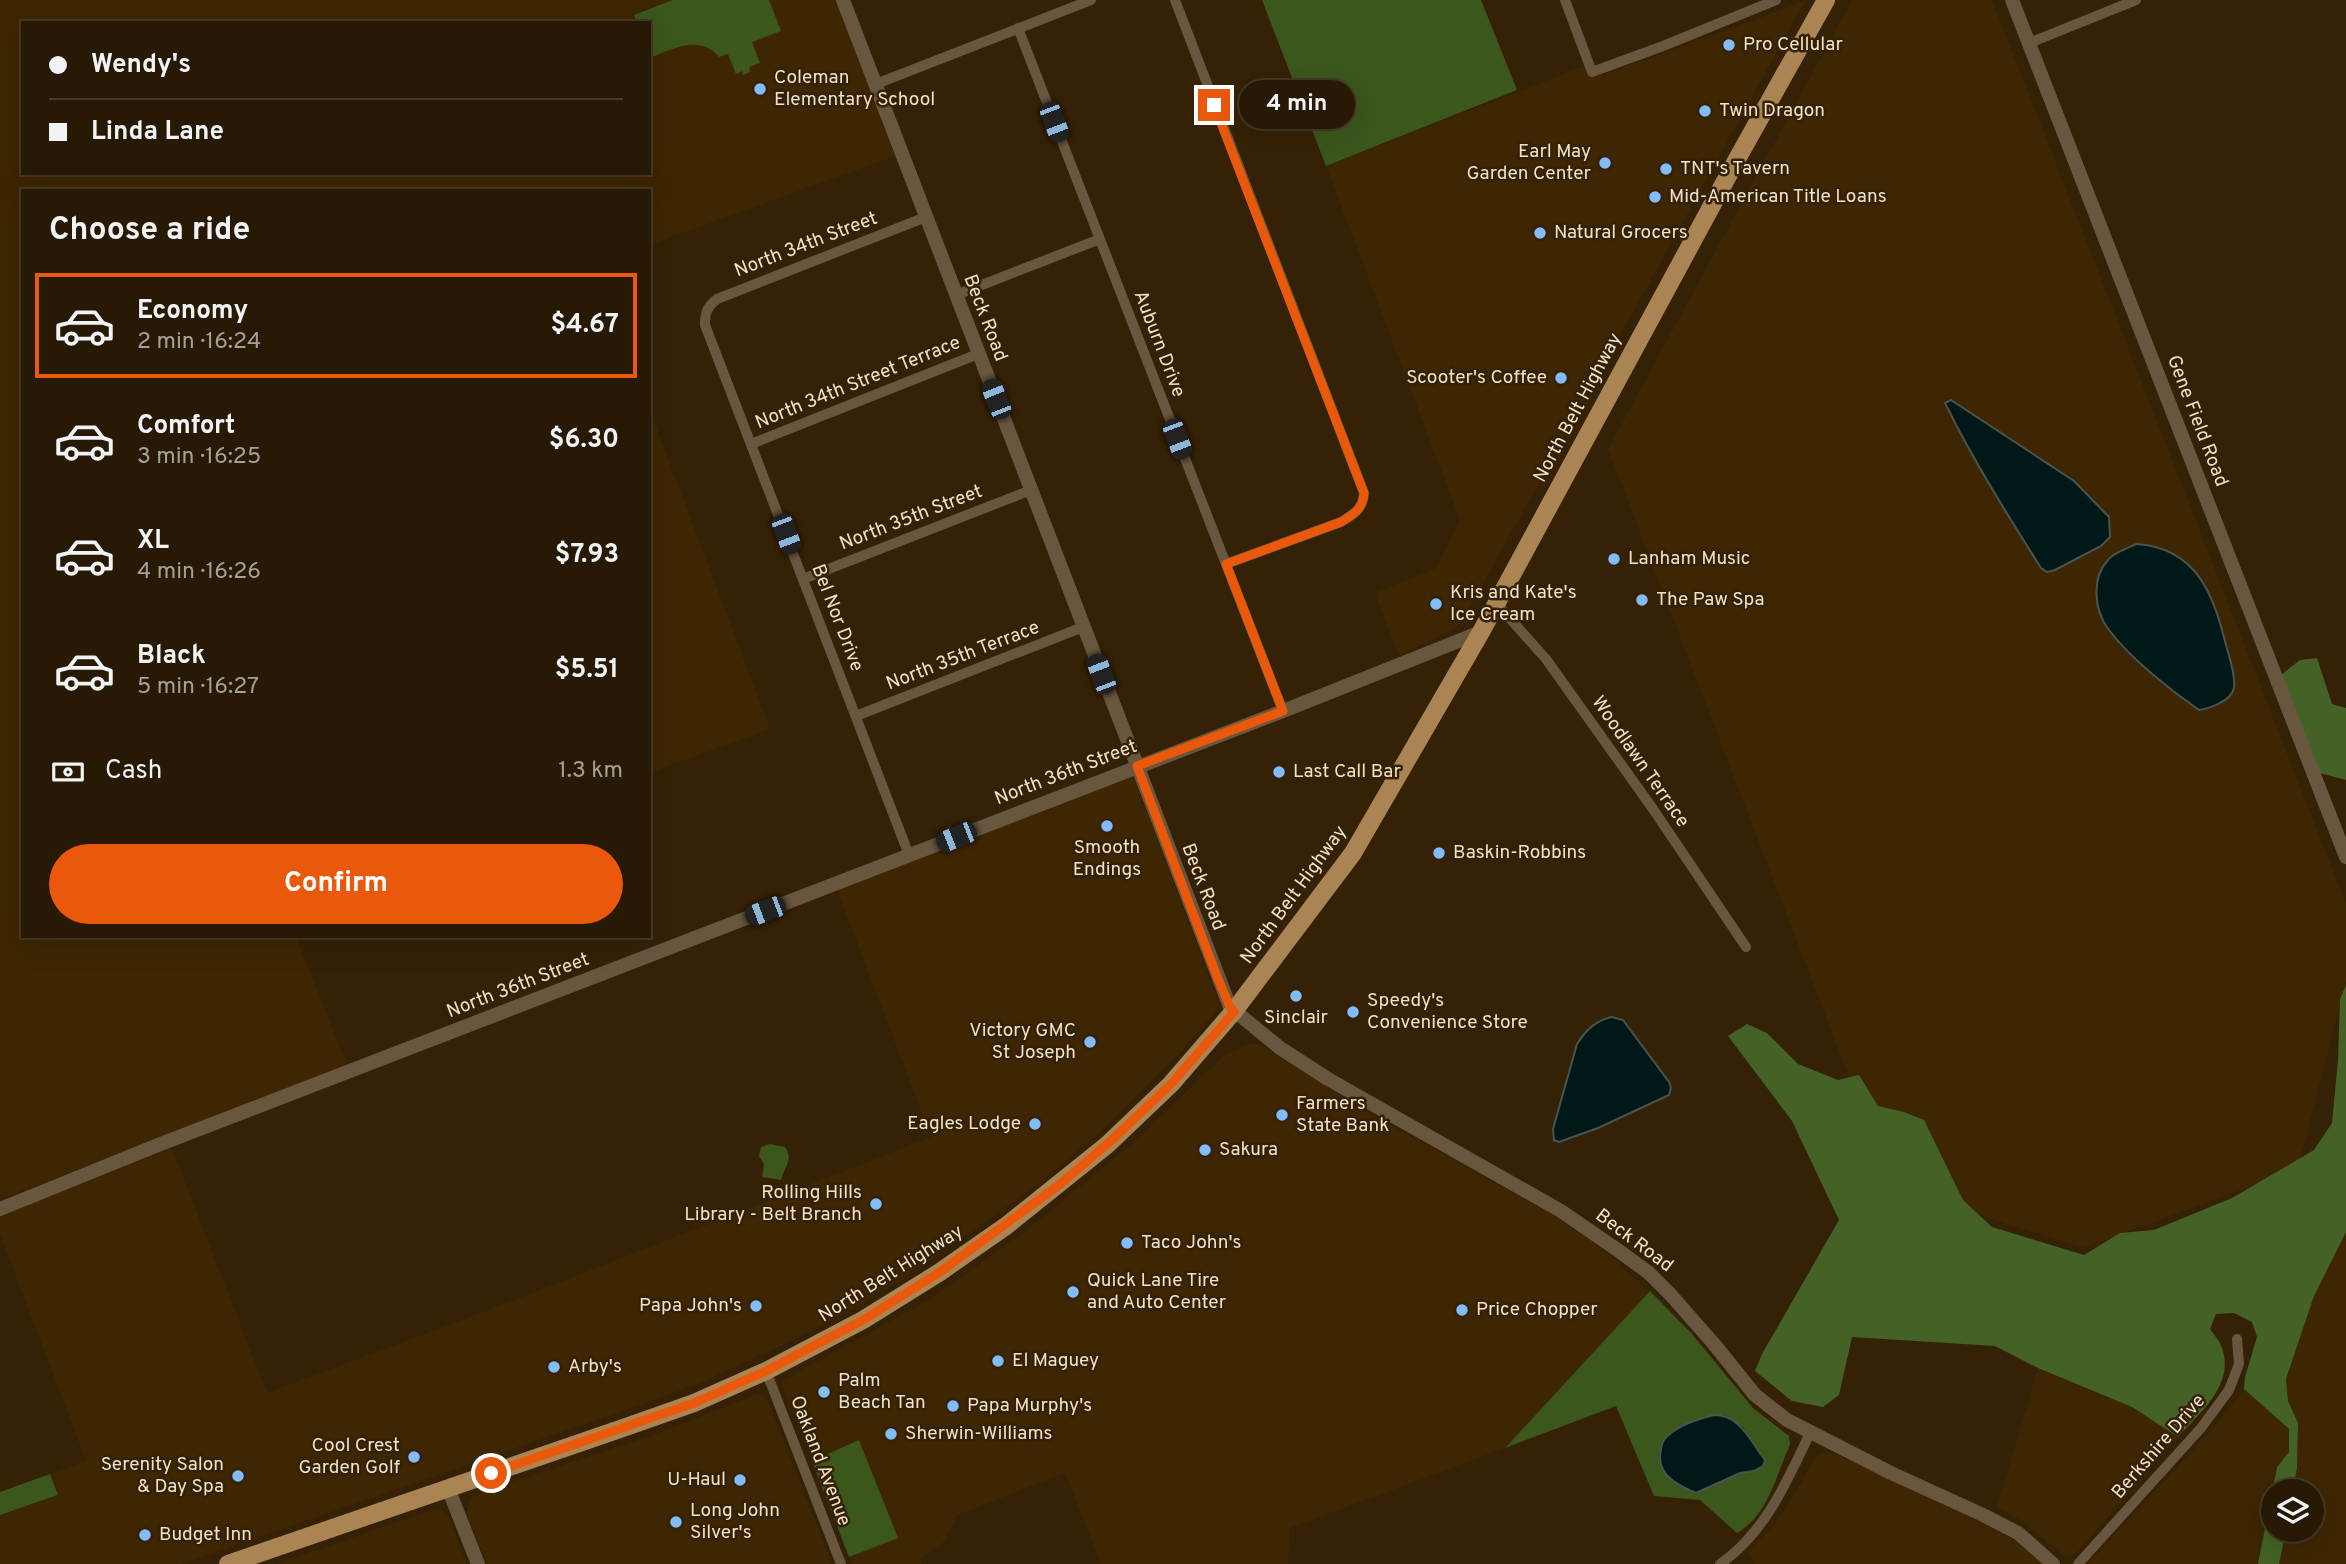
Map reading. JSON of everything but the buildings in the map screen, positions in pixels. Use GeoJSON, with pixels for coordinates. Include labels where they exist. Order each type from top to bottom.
{"type":"FeatureCollection","features":[{"type":"Feature","properties":{"kind":"main road","name":"North Belt Highway"},"geometry":{"type":"LineString","coordinates":[[228,1564],[694,1403],[766,1371],[863,1320],[940,1272],[1016,1219],[1114,1138],[1171,1084],[1234,1012],[1353,853],[1481,632],[1735,161],[1826,0]]}},
{"type":"Feature","properties":{"kind":"street","name":"Beck Road"},"geometry":{"type":"LineString","coordinates":[[843,0],[1230,1007],[1280,1048],[1328,1079],[1561,1211],[1649,1273],[1755,1395],[1787,1420],[2018,1533],[2053,1564]]}},
{"type":"Feature","properties":{"kind":"street"},"geometry":{"type":"LineString","coordinates":[[876,84],[1091,0]]}},
{"type":"Feature","properties":{"kind":"street"},"geometry":{"type":"LineString","coordinates":[[1175,0],[1364,493],[1358,511],[1341,522],[1226,564]]}},
{"type":"Feature","properties":{"kind":"street"},"geometry":{"type":"LineString","coordinates":[[1564,0],[1592,72],[1663,47],[1776,0]]}},
{"type":"Feature","properties":{"kind":"street"},"geometry":{"type":"LineString","coordinates":[[1742,0],[1747,11]]}},
{"type":"Feature","properties":{"kind":"street","name":"Gene Field Road"},"geometry":{"type":"LineString","coordinates":[[2012,0],[2346,857]]}},
{"type":"Feature","properties":{"kind":"street"},"geometry":{"type":"LineString","coordinates":[[2029,43],[2136,0]]}},
{"type":"Feature","properties":{"kind":"street","name":"Auburn Drive"},"geometry":{"type":"LineString","coordinates":[[1018,29],[1283,711]]}},
{"type":"Feature","properties":{"kind":"street","name":"North 34th Street"},"geometry":{"type":"LineString","coordinates":[[705,314],[717,299],[926,217]]}},
{"type":"Feature","properties":{"kind":"street"},"geometry":{"type":"LineString","coordinates":[[956,296],[1100,239]]}},
{"type":"Feature","properties":{"kind":"street","name":"Bel Nor Drive"},"geometry":{"type":"LineString","coordinates":[[705,314],[705,325],[909,855]]}},
{"type":"Feature","properties":{"kind":"street","name":"North 34th Street Terrace"},"geometry":{"type":"LineString","coordinates":[[751,444],[978,354]]}},
{"type":"Feature","properties":{"kind":"street","name":"North 35th Street"},"geometry":{"type":"LineString","coordinates":[[803,579],[1031,490]]}},
{"type":"Feature","properties":{"kind":"street","name":"Woodlawn Terrace"},"geometry":{"type":"LineString","coordinates":[[1496,603],[1546,659],[1746,947]]}},
{"type":"Feature","properties":{"kind":"street","name":"North 35th Terrace"},"geometry":{"type":"LineString","coordinates":[[856,716],[1083,627]]}},
{"type":"Feature","properties":{"kind":"street","name":"North 36th Street"},"geometry":{"type":"LineString","coordinates":[[0,1209],[158,1145],[1481,632]]}},
{"type":"Feature","properties":{"kind":"street","name":"Berkshire Drive"},"geometry":{"type":"LineString","coordinates":[[2078,1564],[2201,1429],[2229,1390],[2239,1364],[2237,1339]]}},
{"type":"Feature","properties":{"kind":"street","name":"Oakland Avenue"},"geometry":{"type":"LineString","coordinates":[[766,1371],[841,1564]]}},
{"type":"Feature","properties":{"kind":"street"},"geometry":{"type":"LineString","coordinates":[[1720,1564],[1749,1540],[1773,1507],[1811,1431]]}},
{"type":"Feature","properties":{"kind":"street"},"geometry":{"type":"LineString","coordinates":[[448,1488],[478,1564]]}},
{"type":"Feature","properties":{"kind":"shaded area"},"geometry":{"type":"Polygon","coordinates":[[[0,0],[836,0],[895,156],[651,244],[651,189],[21,189],[21,938],[297,938],[347,1065],[0,1199],[0,0]]]}},
{"type":"Feature","properties":{"kind":"shaded area"},"geometry":{"type":"Polygon","coordinates":[[[1852,0],[1992,0],[2346,904],[2346,981],[2298,1169],[2083,1248],[1962,1209],[1864,1116],[1608,449],[1852,0]]]}},
{"type":"Feature","properties":{"kind":"shaded area"},"geometry":{"type":"Polygon","coordinates":[[[1805,1],[1463,620],[1457,627],[1399,656],[1375,593],[1436,568],[1460,520],[1326,166],[1582,67],[1603,75],[1805,1]]]}},
{"type":"Feature","properties":{"kind":"shaded area"},"geometry":{"type":"Polygon","coordinates":[[[651,413],[770,729],[651,772],[651,413]]]}},
{"type":"Feature","properties":{"kind":"shaded area"},"geometry":{"type":"Polygon","coordinates":[[[1130,776],[1135,780],[1215,993],[1218,1003],[1216,1012],[1098,1134],[1038,1184],[970,1233],[853,1308],[795,1339],[707,1380],[181,1564],[0,1564],[0,1515],[58,1496],[50,1474],[86,1461],[0,1234],[0,1216],[172,1148],[267,1393],[486,1311],[931,1137],[837,890],[1130,776]]]}},
{"type":"Feature","properties":{"kind":"shaded area"},"geometry":{"type":"Polygon","coordinates":[[[1249,1044],[1258,1044],[1371,1114],[1549,1213],[1592,1241],[1650,1291],[1505,1448],[1290,1528],[1288,1564],[1101,1564],[1065,1473],[957,1515],[944,1542],[920,1558],[922,1564],[852,1564],[849,1557],[897,1538],[859,1441],[812,1461],[784,1392],[782,1384],[785,1379],[932,1298],[1027,1230],[1131,1145],[1224,1055],[1249,1044]]]}},
{"type":"Feature","properties":{"kind":"shaded area"},"geometry":{"type":"Polygon","coordinates":[[[2346,1232],[2346,1564],[2279,1564],[2284,1542],[2324,1542],[2324,1479],[2295,1479],[2298,1423],[2288,1401],[2286,1379],[2314,1296],[2346,1232]]]}},
{"type":"Feature","properties":{"kind":"shaded area"},"geometry":{"type":"Polygon","coordinates":[[[2038,1368],[2132,1407],[2178,1437],[2077,1553],[2069,1557],[2025,1523],[1997,1507],[2038,1368]]]}},
{"type":"Feature","properties":{"kind":"shaded area"},"geometry":{"type":"Polygon","coordinates":[[[2244,1389],[2289,1429],[2289,1452],[2277,1467],[2275,1479],[2261,1479],[2262,1542],[2258,1564],[2087,1564],[2218,1423],[2244,1389]]]}},
{"type":"Feature","properties":{"kind":"shaded area"},"geometry":{"type":"Polygon","coordinates":[[[758,1394],[766,1398],[771,1408],[832,1564],[487,1564],[466,1512],[472,1497],[648,1437],[758,1394]]]}},
{"type":"Feature","properties":{"kind":"shaded area"},"geometry":{"type":"Polygon","coordinates":[[[1826,1452],[1996,1530],[2017,1542],[2042,1564],[1755,1564],[1748,1551],[1774,1525],[1815,1458],[1826,1452]]]}},
{"type":"Feature","properties":{"kind":"shaded area"},"geometry":{"type":"Polygon","coordinates":[[[442,1509],[448,1515],[467,1564],[276,1564],[432,1510],[442,1509]]]}},
{"type":"Feature","properties":{"kind":"green space"},"geometry":{"type":"Polygon","coordinates":[[[673,0],[769,0],[781,31],[752,42],[760,63],[749,67],[750,72],[743,75],[742,71],[736,74],[728,54],[719,57],[703,46],[686,45],[651,58],[651,21],[636,21],[634,15],[673,0]]]}},
{"type":"Feature","properties":{"kind":"green space"},"geometry":{"type":"Polygon","coordinates":[[[1262,0],[1481,0],[1517,90],[1326,166],[1262,0]]]}},
{"type":"Feature","properties":{"kind":"green space"},"geometry":{"type":"Polygon","coordinates":[[[2317,658],[2332,704],[2346,708],[2346,780],[2320,773],[2281,675],[2300,660],[2317,658]]]}},
{"type":"Feature","properties":{"kind":"green space"},"geometry":{"type":"Polygon","coordinates":[[[2346,985],[2346,1232],[2314,1296],[2286,1379],[2288,1401],[2298,1423],[2295,1479],[2275,1479],[2277,1467],[2289,1452],[2289,1429],[2244,1389],[2257,1337],[2252,1322],[2234,1313],[2216,1314],[2210,1329],[2221,1345],[2225,1361],[2220,1386],[2205,1408],[2178,1437],[2132,1407],[2038,1368],[1995,1346],[1852,1337],[1839,1395],[1823,1407],[1792,1401],[1755,1371],[1762,1354],[1839,1220],[1792,1121],[1728,1036],[1747,1024],[1767,1033],[1798,1064],[1838,1080],[1859,1075],[1878,1106],[1924,1120],[1963,1200],[1992,1227],[2084,1255],[2120,1233],[2154,1230],[2232,1198],[2314,1150],[2332,1123],[2340,999],[2346,985]]]}},
{"type":"Feature","properties":{"kind":"green space"},"geometry":{"type":"Polygon","coordinates":[[[770,1144],[785,1147],[788,1152],[781,1180],[762,1177],[764,1164],[759,1156],[761,1147],[770,1144]]]}},
{"type":"Feature","properties":{"kind":"green space"},"geometry":{"type":"Polygon","coordinates":[[[1650,1291],[1692,1334],[1753,1408],[1789,1436],[1790,1445],[1764,1505],[1748,1525],[1737,1533],[1700,1500],[1654,1496],[1616,1406],[1505,1448],[1650,1291]],[[1724,1415],[1696,1493],[1741,1473],[1754,1471],[1765,1460],[1743,1427],[1724,1415]]]}},
{"type":"Feature","properties":{"kind":"green space"},"geometry":{"type":"Polygon","coordinates":[[[859,1440],[898,1538],[849,1557],[812,1461],[859,1440]]]}},
{"type":"Feature","properties":{"kind":"green space"},"geometry":{"type":"Polygon","coordinates":[[[50,1474],[58,1495],[0,1515],[0,1492],[50,1474]]]}},
{"type":"Feature","properties":{"kind":"green space"},"geometry":{"type":"Polygon","coordinates":[[[2262,1542],[2284,1542],[2279,1564],[2258,1564],[2262,1542]]]}},
{"type":"Feature","properties":{"kind":"water"},"geometry":{"type":"Polygon","coordinates":[[[1951,400],[2074,481],[2109,517],[2110,537],[2101,546],[2055,570],[2047,572],[2041,568],[1956,424],[1945,403],[1951,400]]]}},
{"type":"Feature","properties":{"kind":"water"},"geometry":{"type":"Polygon","coordinates":[[[2136,544],[2157,547],[2174,554],[2188,564],[2208,592],[2221,626],[2234,677],[2232,693],[2220,703],[2199,710],[2139,662],[2104,622],[2097,595],[2099,576],[2111,557],[2136,544]]]}},
{"type":"Feature","properties":{"kind":"water"},"geometry":{"type":"Polygon","coordinates":[[[1612,1017],[1623,1020],[1669,1082],[1669,1095],[1598,1128],[1559,1142],[1554,1140],[1553,1129],[1577,1044],[1592,1026],[1612,1017]]]}},
{"type":"Feature","properties":{"kind":"water"},"geometry":{"type":"Polygon","coordinates":[[[1714,1415],[1731,1419],[1738,1424],[1765,1460],[1763,1466],[1754,1471],[1740,1473],[1696,1493],[1666,1475],[1660,1456],[1662,1445],[1668,1435],[1680,1427],[1714,1415]]]}},
{"type":"Feature","properties":{"kind":"place","name":"Pro Cellular"},"geometry":{"type":"Point","coordinates":[1729,45]}},
{"type":"Feature","properties":{"kind":"place","name":"Coleman Elementary School"},"geometry":{"type":"Point","coordinates":[760,89]}},
{"type":"Feature","properties":{"kind":"place","name":"Twin Dragon"},"geometry":{"type":"Point","coordinates":[1705,111]}},
{"type":"Feature","properties":{"kind":"place","name":"Earl May Garden Center"},"geometry":{"type":"Point","coordinates":[1605,163]}},
{"type":"Feature","properties":{"kind":"place","name":"TNT's Tavern"},"geometry":{"type":"Point","coordinates":[1666,169]}},
{"type":"Feature","properties":{"kind":"place","name":"Mid-American Title Loans"},"geometry":{"type":"Point","coordinates":[1655,197]}},
{"type":"Feature","properties":{"kind":"place","name":"Natural Grocers"},"geometry":{"type":"Point","coordinates":[1540,233]}},
{"type":"Feature","properties":{"kind":"place","name":"Scooter's Coffee"},"geometry":{"type":"Point","coordinates":[1561,378]}},
{"type":"Feature","properties":{"kind":"place","name":"Lanham Music"},"geometry":{"type":"Point","coordinates":[1614,559]}},
{"type":"Feature","properties":{"kind":"place","name":"The Paw Spa"},"geometry":{"type":"Point","coordinates":[1642,600]}},
{"type":"Feature","properties":{"kind":"place","name":"Kris and Kate's Ice Cream"},"geometry":{"type":"Point","coordinates":[1436,604]}},
{"type":"Feature","properties":{"kind":"place","name":"Last Call Bar"},"geometry":{"type":"Point","coordinates":[1279,772]}},
{"type":"Feature","properties":{"kind":"place","name":"Smooth Endings"},"geometry":{"type":"Point","coordinates":[1107,826]}},
{"type":"Feature","properties":{"kind":"place","name":"Baskin-Robbins"},"geometry":{"type":"Point","coordinates":[1439,853]}},
{"type":"Feature","properties":{"kind":"place","name":"Sinclair"},"geometry":{"type":"Point","coordinates":[1296,996]}},
{"type":"Feature","properties":{"kind":"place","name":"Speedy's Convenience Store"},"geometry":{"type":"Point","coordinates":[1353,1012]}},
{"type":"Feature","properties":{"kind":"place","name":"Victory GMC St Joseph"},"geometry":{"type":"Point","coordinates":[1090,1042]}},
{"type":"Feature","properties":{"kind":"place","name":"Farmers State Bank"},"geometry":{"type":"Point","coordinates":[1282,1115]}},
{"type":"Feature","properties":{"kind":"place","name":"Eagles Lodge"},"geometry":{"type":"Point","coordinates":[1035,1124]}},
{"type":"Feature","properties":{"kind":"place","name":"Sakura"},"geometry":{"type":"Point","coordinates":[1205,1150]}},
{"type":"Feature","properties":{"kind":"place","name":"Rolling Hills Library - Belt Branch"},"geometry":{"type":"Point","coordinates":[876,1204]}},
{"type":"Feature","properties":{"kind":"place","name":"Taco John's"},"geometry":{"type":"Point","coordinates":[1127,1243]}},
{"type":"Feature","properties":{"kind":"place","name":"Quick Lane Tire and Auto Center"},"geometry":{"type":"Point","coordinates":[1073,1292]}},
{"type":"Feature","properties":{"kind":"place","name":"Papa John's"},"geometry":{"type":"Point","coordinates":[756,1306]}},
{"type":"Feature","properties":{"kind":"place","name":"Price Chopper"},"geometry":{"type":"Point","coordinates":[1462,1310]}},
{"type":"Feature","properties":{"kind":"place","name":"El Maguey"},"geometry":{"type":"Point","coordinates":[998,1361]}},
{"type":"Feature","properties":{"kind":"place","name":"Arby's"},"geometry":{"type":"Point","coordinates":[554,1367]}},
{"type":"Feature","properties":{"kind":"place","name":"Palm Beach Tan"},"geometry":{"type":"Point","coordinates":[824,1392]}},
{"type":"Feature","properties":{"kind":"place","name":"Papa Murphy's"},"geometry":{"type":"Point","coordinates":[953,1406]}},
{"type":"Feature","properties":{"kind":"place","name":"Sherwin-Williams"},"geometry":{"type":"Point","coordinates":[891,1434]}},
{"type":"Feature","properties":{"kind":"place","name":"Cool Crest Garden Golf"},"geometry":{"type":"Point","coordinates":[414,1457]}},
{"type":"Feature","properties":{"kind":"place","name":"Serenity Salon & Day Spa"},"geometry":{"type":"Point","coordinates":[238,1476]}},
{"type":"Feature","properties":{"kind":"place","name":"U-Haul"},"geometry":{"type":"Point","coordinates":[740,1480]}},
{"type":"Feature","properties":{"kind":"place","name":"Long John Silver's"},"geometry":{"type":"Point","coordinates":[676,1522]}},
{"type":"Feature","properties":{"kind":"place","name":"Budget Inn"},"geometry":{"type":"Point","coordinates":[145,1535]}},
{"type":"Feature","properties":{"kind":"route"},"geometry":{"type":"LineString","coordinates":[[491,1473],[694,1403],[766,1371],[863,1320],[940,1272],[1059,1185],[1171,1084],[1234,1012],[1218,979],[1137,766],[1283,711],[1226,564],[1341,522],[1358,511],[1364,493],[1214,105]]}}]}
